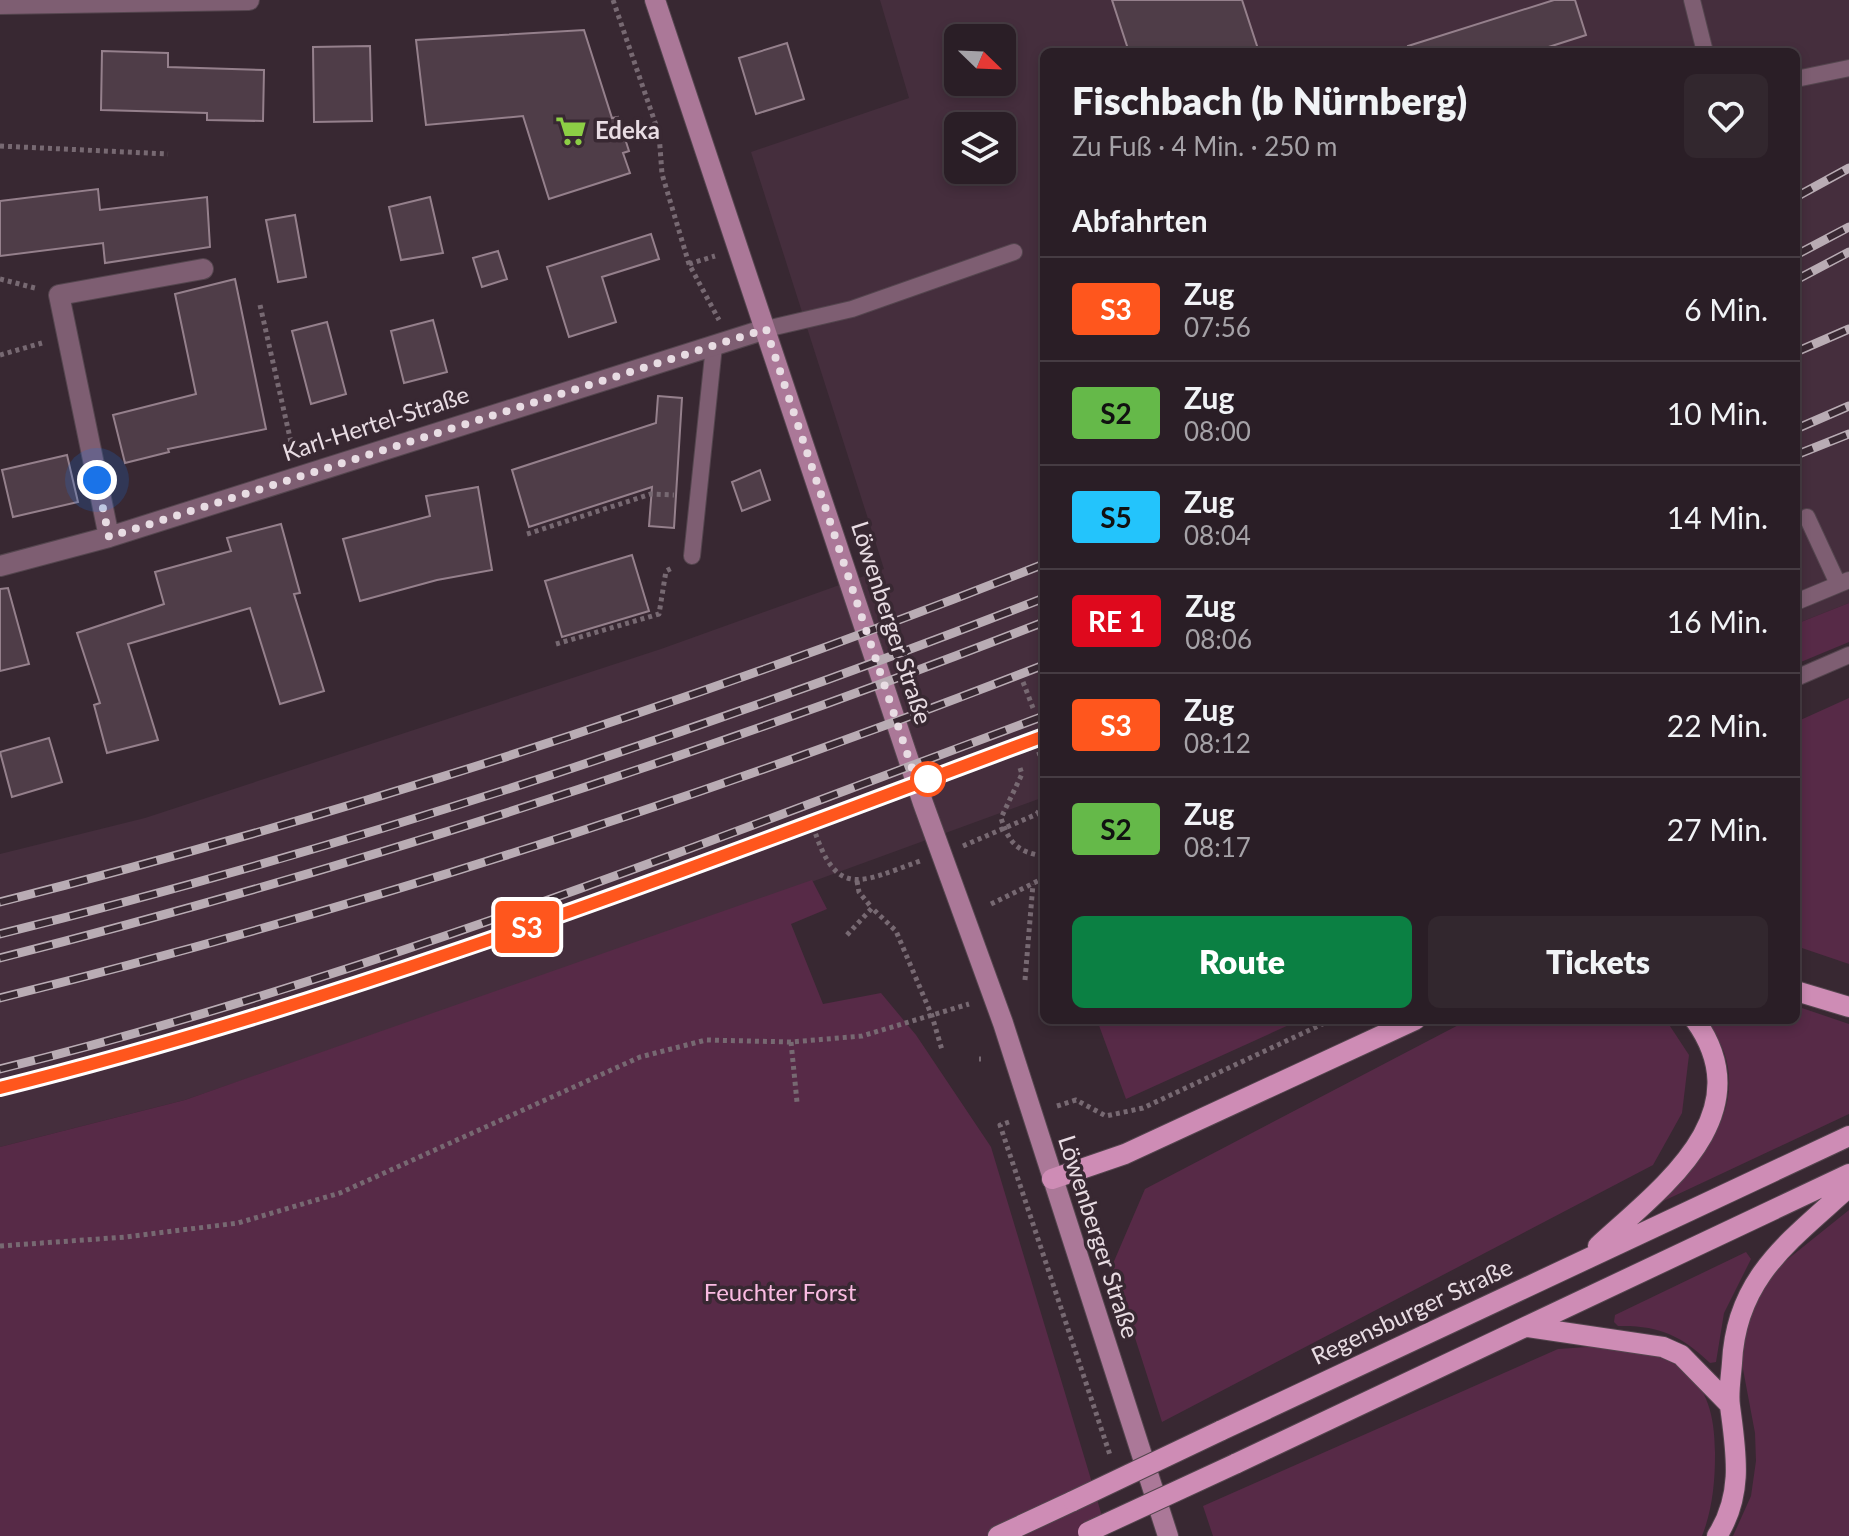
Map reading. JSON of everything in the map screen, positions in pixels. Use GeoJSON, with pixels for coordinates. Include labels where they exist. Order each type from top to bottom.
{"type":"FeatureCollection","features":[{"type":"Feature","properties":{"kind":"main road"},"geometry":{"type":"LineString","coordinates":[[1800,992],[1849,1007]]}},
{"type":"Feature","properties":{"kind":"main road"},"geometry":{"type":"LineString","coordinates":[[1052,1179],[1125,1154],[1406,1024]]}},
{"type":"Feature","properties":{"kind":"main road"},"geometry":{"type":"LineString","coordinates":[[1583,1261],[1682,1169],[1708,1126],[1715,1099],[1715,1066],[1697,1024]]}},
{"type":"Feature","properties":{"kind":"main road","name":"Regensburger Straße"},"geometry":{"type":"LineString","coordinates":[[998,1536],[1849,1136]]}},
{"type":"Feature","properties":{"kind":"main road"},"geometry":{"type":"LineString","coordinates":[[1084,1534],[1849,1174]]}},
{"type":"Feature","properties":{"kind":"main road"},"geometry":{"type":"LineString","coordinates":[[1717,1536],[1732,1503],[1738,1469],[1729,1404],[1733,1343],[1738,1319],[1753,1283],[1778,1253],[1849,1187]]}},
{"type":"Feature","properties":{"kind":"main road"},"geometry":{"type":"LineString","coordinates":[[1528,1327],[1663,1347],[1681,1355],[1729,1404]]}},
{"type":"Feature","properties":{"kind":"street"},"geometry":{"type":"LineString","coordinates":[[0,4],[249,0]]}},
{"type":"Feature","properties":{"kind":"street","name":"Löwenberger Straße"},"geometry":{"type":"LineString","coordinates":[[655,0],[918,788],[992,995],[1168,1536]]}},
{"type":"Feature","properties":{"kind":"street"},"geometry":{"type":"LineString","coordinates":[[109,537],[59,295],[203,269]]}},
{"type":"Feature","properties":{"kind":"street","name":"Karl-Hertel-Straße"},"geometry":{"type":"LineString","coordinates":[[0,566],[109,537],[766,329]]}},
{"type":"Feature","properties":{"kind":"lane"},"geometry":{"type":"LineString","coordinates":[[1692,0],[1704,48]]}},
{"type":"Feature","properties":{"kind":"lane"},"geometry":{"type":"LineString","coordinates":[[1800,78],[1849,68]]}},
{"type":"Feature","properties":{"kind":"lane"},"geometry":{"type":"LineString","coordinates":[[766,329],[852,309],[1014,252]]}},
{"type":"Feature","properties":{"kind":"lane"},"geometry":{"type":"LineString","coordinates":[[692,556],[722,343]]}},
{"type":"Feature","properties":{"kind":"lane"},"geometry":{"type":"LineString","coordinates":[[1800,600],[1844,582],[1807,517]]}},
{"type":"Feature","properties":{"kind":"lane"},"geometry":{"type":"LineString","coordinates":[[1800,676],[1849,655]]}},
{"type":"Feature","properties":{"kind":"path"},"geometry":{"type":"LineString","coordinates":[[613,0],[659,134],[662,174],[689,264],[722,343]]}},
{"type":"Feature","properties":{"kind":"path"},"geometry":{"type":"LineString","coordinates":[[0,146],[168,154]]}},
{"type":"Feature","properties":{"kind":"path"},"geometry":{"type":"LineString","coordinates":[[0,279],[59,295]]}},
{"type":"Feature","properties":{"kind":"path"},"geometry":{"type":"LineString","coordinates":[[260,305],[299,476]]}},
{"type":"Feature","properties":{"kind":"path"},"geometry":{"type":"LineString","coordinates":[[0,355],[66,337]]}},
{"type":"Feature","properties":{"kind":"path"},"geometry":{"type":"LineString","coordinates":[[527,534],[651,494],[699,496]]}},
{"type":"Feature","properties":{"kind":"path"},"geometry":{"type":"LineString","coordinates":[[556,644],[659,614],[666,571],[692,556]]}},
{"type":"Feature","properties":{"kind":"path"},"geometry":{"type":"LineString","coordinates":[[1023,682],[1033,708]]}},
{"type":"Feature","properties":{"kind":"path"},"geometry":{"type":"LineString","coordinates":[[1036,744],[1040,756]]}},
{"type":"Feature","properties":{"kind":"path"},"geometry":{"type":"LineString","coordinates":[[1020,768],[1022,774],[1001,818],[1017,849],[1040,855]]}},
{"type":"Feature","properties":{"kind":"path"},"geometry":{"type":"LineString","coordinates":[[981,838],[1037,814],[1040,808]]}},
{"type":"Feature","properties":{"kind":"path"},"geometry":{"type":"LineString","coordinates":[[813,826],[828,866],[835,873],[857,881],[896,870]]}},
{"type":"Feature","properties":{"kind":"path"},"geometry":{"type":"LineString","coordinates":[[991,904],[1040,880]]}},
{"type":"Feature","properties":{"kind":"path"},"geometry":{"type":"LineString","coordinates":[[857,881],[859,892],[896,931],[932,1016],[942,1050]]}},
{"type":"Feature","properties":{"kind":"path"},"geometry":{"type":"LineString","coordinates":[[1025,980],[1033,884]]}},
{"type":"Feature","properties":{"kind":"path"},"geometry":{"type":"LineString","coordinates":[[847,935],[872,908]]}},
{"type":"Feature","properties":{"kind":"path"},"geometry":{"type":"LineString","coordinates":[[0,1246],[126,1237],[238,1223],[340,1193],[640,1057],[706,1040],[791,1042],[862,1036],[992,995]]}},
{"type":"Feature","properties":{"kind":"path"},"geometry":{"type":"LineString","coordinates":[[1076,1100],[1106,1116],[1143,1108],[1322,1024]]}},
{"type":"Feature","properties":{"kind":"path"},"geometry":{"type":"LineString","coordinates":[[791,1042],[797,1102]]}},
{"type":"Feature","properties":{"kind":"path"},"geometry":{"type":"LineString","coordinates":[[1000,1125],[1106,1444]]}},
{"type":"Feature","properties":{"kind":"shaded area"},"geometry":{"type":"Polygon","coordinates":[[[880,0],[1849,0],[1849,603],[1800,622],[1800,48],[1040,48],[1040,798],[759,901],[185,1100],[0,1147],[0,854],[145,818],[661,649],[884,569],[751,152],[909,98],[880,0]]]}},
{"type":"Feature","properties":{"kind":"green space"},"geometry":{"type":"Polygon","coordinates":[[[1849,603],[1849,642],[1800,662],[1800,622],[1849,603]]]}},
{"type":"Feature","properties":{"kind":"green space"},"geometry":{"type":"Polygon","coordinates":[[[1849,698],[1849,964],[1800,947],[1800,720],[1849,698]]]}},
{"type":"Feature","properties":{"kind":"green space","name":"Feuchter Forst"},"geometry":{"type":"Polygon","coordinates":[[[812,880],[827,909],[791,924],[823,1004],[881,993],[916,1035],[991,1147],[1108,1536],[0,1536],[0,1147],[185,1100],[812,880]]]}},
{"type":"Feature","properties":{"kind":"green space"},"geometry":{"type":"Polygon","coordinates":[[[1800,1007],[1849,1024],[1849,1114],[1640,1212],[1694,1164],[1720,1123],[1727,1100],[1729,1076],[1722,1048],[1707,1024],[1800,1024],[1800,1007]]]}},
{"type":"Feature","properties":{"kind":"green space"},"geometry":{"type":"Polygon","coordinates":[[[1098,1024],[1291,1024],[1126,1099],[1098,1024]]]}},
{"type":"Feature","properties":{"kind":"green space"},"geometry":{"type":"Polygon","coordinates":[[[1460,1024],[1669,1024],[1689,1055],[1682,1113],[1653,1165],[1162,1422],[1112,1266],[1145,1189],[1460,1024]]]}},
{"type":"Feature","properties":{"kind":"green space"},"geometry":{"type":"Polygon","coordinates":[[[1849,1210],[1849,1536],[1733,1536],[1751,1496],[1756,1461],[1755,1433],[1739,1348],[1753,1304],[1778,1267],[1849,1210]]]}},
{"type":"Feature","properties":{"kind":"green space"},"geometry":{"type":"Polygon","coordinates":[[[1746,1252],[1751,1259],[1724,1313],[1716,1362],[1710,1363],[1689,1345],[1668,1334],[1645,1327],[1618,1326],[1614,1322],[1615,1315],[1746,1252]]]}},
{"type":"Feature","properties":{"kind":"green space"},"geometry":{"type":"Polygon","coordinates":[[[1603,1346],[1653,1355],[1672,1363],[1688,1373],[1700,1387],[1709,1405],[1714,1428],[1715,1456],[1712,1497],[1702,1536],[1213,1536],[1203,1506],[1558,1349],[1603,1346]]]}},
{"type":"Feature","properties":{"kind":"building"},"geometry":{"type":"Polygon","coordinates":[[[1112,0],[1242,0],[1258,48],[1128,48],[1112,0]]]}},
{"type":"Feature","properties":{"kind":"building"},"geometry":{"type":"Polygon","coordinates":[[[1554,0],[1575,0],[1586,35],[1545,48],[1408,46],[1554,0]]]}},
{"type":"Feature","properties":{"kind":"building"},"geometry":{"type":"Polygon","coordinates":[[[584,30],[612,118],[618,117],[629,151],[623,153],[630,173],[549,199],[523,116],[426,125],[416,40],[584,30]]]}},
{"type":"Feature","properties":{"kind":"building"},"geometry":{"type":"Polygon","coordinates":[[[787,43],[804,99],[756,114],[739,58],[787,43]]]}},
{"type":"Feature","properties":{"kind":"building"},"geometry":{"type":"Polygon","coordinates":[[[370,46],[372,121],[314,122],[313,47],[370,46]]]}},
{"type":"Feature","properties":{"kind":"building"},"geometry":{"type":"Polygon","coordinates":[[[102,51],[168,53],[168,67],[264,70],[263,121],[207,120],[207,113],[101,110],[102,51]]]}},
{"type":"Feature","properties":{"kind":"building"},"geometry":{"type":"Polygon","coordinates":[[[98,189],[100,210],[207,197],[210,247],[105,263],[103,243],[0,256],[0,201],[98,189]]]}},
{"type":"Feature","properties":{"kind":"building"},"geometry":{"type":"Polygon","coordinates":[[[430,197],[443,253],[401,260],[389,207],[430,197]]]}},
{"type":"Feature","properties":{"kind":"building"},"geometry":{"type":"Polygon","coordinates":[[[295,215],[306,277],[278,282],[266,220],[295,215]]]}},
{"type":"Feature","properties":{"kind":"building"},"geometry":{"type":"Polygon","coordinates":[[[651,234],[659,259],[602,277],[616,322],[569,337],[547,267],[651,234]]]}},
{"type":"Feature","properties":{"kind":"building"},"geometry":{"type":"Polygon","coordinates":[[[498,251],[507,279],[482,287],[473,258],[498,251]]]}},
{"type":"Feature","properties":{"kind":"building"},"geometry":{"type":"Polygon","coordinates":[[[235,279],[266,429],[168,449],[169,452],[125,463],[113,415],[196,394],[175,294],[235,279]]]}},
{"type":"Feature","properties":{"kind":"building"},"geometry":{"type":"Polygon","coordinates":[[[433,320],[447,372],[404,383],[391,331],[433,320]]]}},
{"type":"Feature","properties":{"kind":"building"},"geometry":{"type":"Polygon","coordinates":[[[327,322],[346,394],[311,404],[292,331],[327,322]]]}},
{"type":"Feature","properties":{"kind":"building"},"geometry":{"type":"Polygon","coordinates":[[[658,396],[682,398],[674,528],[649,526],[652,487],[529,527],[512,470],[656,423],[658,396]]]}},
{"type":"Feature","properties":{"kind":"building"},"geometry":{"type":"Polygon","coordinates":[[[67,455],[78,502],[13,517],[2,470],[67,455]]]}},
{"type":"Feature","properties":{"kind":"building"},"geometry":{"type":"Polygon","coordinates":[[[760,470],[770,500],[742,511],[732,482],[760,470]]]}},
{"type":"Feature","properties":{"kind":"building"},"geometry":{"type":"Polygon","coordinates":[[[478,487],[492,570],[437,580],[360,601],[343,539],[430,516],[426,496],[478,487]]]}},
{"type":"Feature","properties":{"kind":"building"},"geometry":{"type":"Polygon","coordinates":[[[281,524],[300,593],[294,594],[324,691],[280,704],[250,608],[128,644],[158,740],[107,753],[94,705],[100,703],[77,633],[164,604],[155,572],[231,551],[227,538],[281,524]]]}},
{"type":"Feature","properties":{"kind":"building"},"geometry":{"type":"Polygon","coordinates":[[[632,555],[649,611],[562,637],[545,581],[632,555]]]}},
{"type":"Feature","properties":{"kind":"building"},"geometry":{"type":"Polygon","coordinates":[[[8,588],[29,664],[0,671],[0,589],[8,588]]]}},
{"type":"Feature","properties":{"kind":"building"},"geometry":{"type":"Polygon","coordinates":[[[49,738],[62,782],[12,797],[0,752],[49,738]]]}},
{"type":"Feature","properties":{"kind":"railway"},"geometry":{"type":"LineString","coordinates":[[1800,195],[1849,168]]}},
{"type":"Feature","properties":{"kind":"railway"},"geometry":{"type":"LineString","coordinates":[[1800,253],[1849,227]]}},
{"type":"Feature","properties":{"kind":"railway"},"geometry":{"type":"LineString","coordinates":[[1800,278],[1849,252]]}},
{"type":"Feature","properties":{"kind":"railway"},"geometry":{"type":"LineString","coordinates":[[1800,350],[1849,329]]}},
{"type":"Feature","properties":{"kind":"railway"},"geometry":{"type":"LineString","coordinates":[[1800,427],[1849,406]]}},
{"type":"Feature","properties":{"kind":"railway"},"geometry":{"type":"LineString","coordinates":[[1800,453],[1849,434]]}},
{"type":"Feature","properties":{"kind":"railway"},"geometry":{"type":"LineString","coordinates":[[0,902],[265,830],[527,750],[787,661],[1040,566]]}},
{"type":"Feature","properties":{"kind":"railway"},"geometry":{"type":"LineString","coordinates":[[0,934],[265,863],[527,783],[787,694],[1040,600]]}},
{"type":"Feature","properties":{"kind":"railway"},"geometry":{"type":"LineString","coordinates":[[0,958],[265,886],[527,806],[787,718],[1040,624]]}},
{"type":"Feature","properties":{"kind":"railway"},"geometry":{"type":"LineString","coordinates":[[0,998],[265,928],[528,848],[787,761],[1040,667]]}},
{"type":"Feature","properties":{"kind":"railway"},"geometry":{"type":"LineString","coordinates":[[0,1069],[133,1034],[397,952],[657,861],[1040,717]]}},
{"type":"Feature","properties":{"kind":"railway"},"geometry":{"type":"LineString","coordinates":[[0,1088],[133,1052],[396,970],[526,926],[1040,737]]}},
{"type":"Feature","properties":{"kind":"train","name":"S3"},"geometry":{"type":"LineString","coordinates":[[0,1088],[132,1054],[295,1006],[580,908],[1040,737]]}},
{"type":"Feature","properties":{"kind":"place","name":"Edeka"},"geometry":{"type":"Point","coordinates":[571,131]}},
{"type":"Feature","properties":{"kind":"route"},"geometry":{"type":"LineString","coordinates":[[97,480],[109,537],[766,329],[915,777],[928,779]]}}]}
